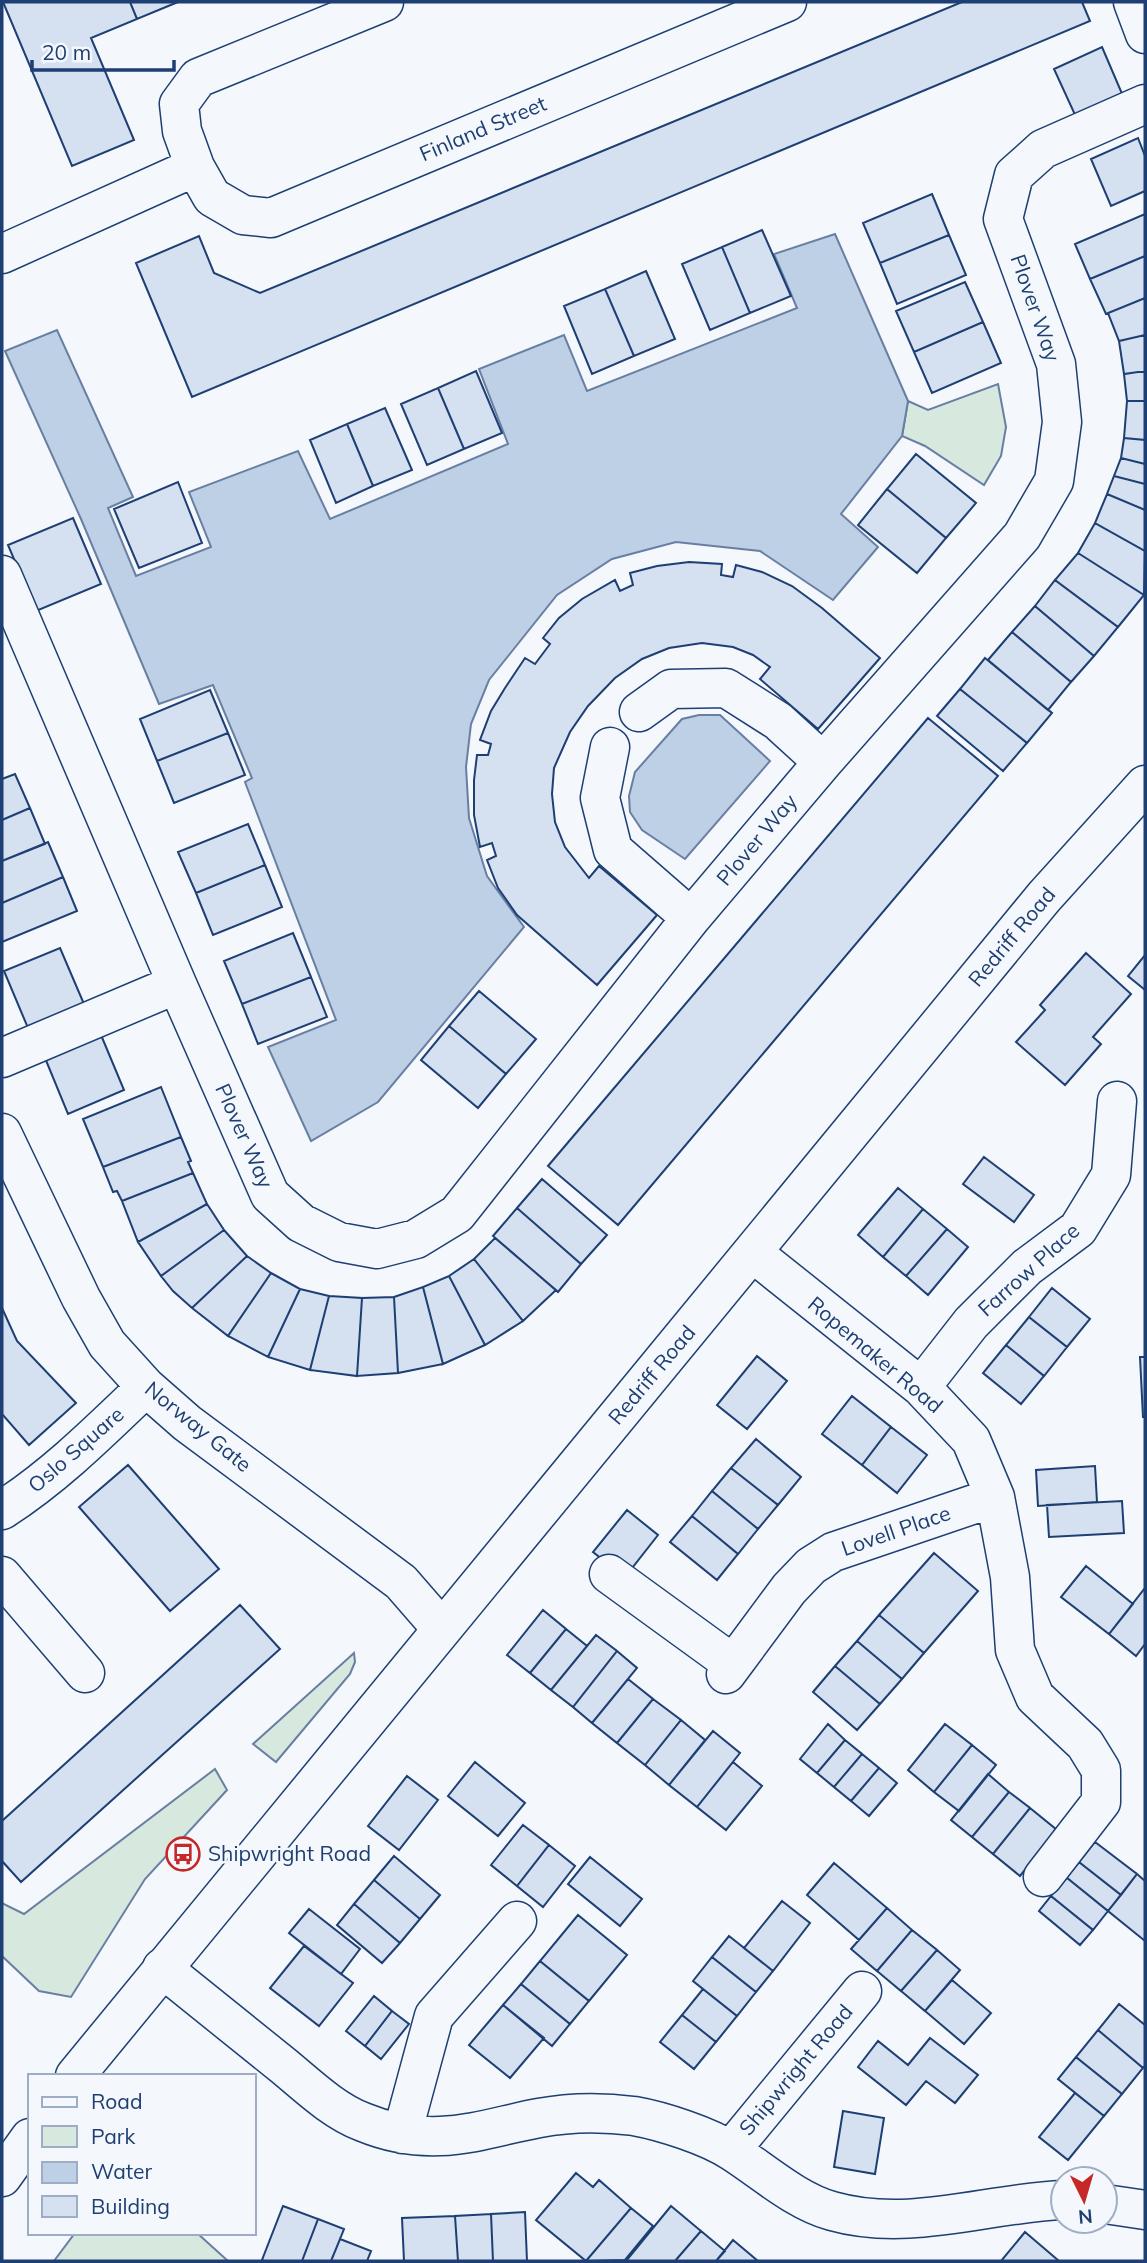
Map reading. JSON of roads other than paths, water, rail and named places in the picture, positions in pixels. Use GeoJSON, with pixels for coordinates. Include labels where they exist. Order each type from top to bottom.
{"type":"FeatureCollection","features":[{"type":"Feature","properties":{"kind":"street","name":"Finland Street"},"geometry":{"type":"LineString","coordinates":[[384,2],[198,78],[179,104],[182,131],[195,167],[212,197],[243,215],[271,218],[787,2]]}},
{"type":"Feature","properties":{"kind":"street"},"geometry":{"type":"LineString","coordinates":[[1133,2],[1145,34]]}},
{"type":"Feature","properties":{"kind":"street","name":"Plover Way"},"geometry":{"type":"LineString","coordinates":[[2,575],[270,1195],[301,1223],[339,1242],[377,1249],[416,1239],[457,1214],[691,918],[823,762],[1022,536],[1054,481],[1062,422],[1056,364],[1003,219],[1014,175],[1043,149],[1145,104]]}},
{"type":"Feature","properties":{"kind":"street"},"geometry":{"type":"LineString","coordinates":[[17,246],[195,167]]}},
{"type":"Feature","properties":{"kind":"street"},"geometry":{"type":"LineString","coordinates":[[639,712],[671,689],[726,688],[778,720],[823,762]]}},
{"type":"Feature","properties":{"kind":"street"},"geometry":{"type":"LineString","coordinates":[[610,747],[600,799],[613,850],[691,918]]}},
{"type":"Feature","properties":{"kind":"street","name":"Redriff Road"},"geometry":{"type":"LineString","coordinates":[[77,2074],[1044,897],[1145,785]]}},
{"type":"Feature","properties":{"kind":"street"},"geometry":{"type":"LineString","coordinates":[[2,1058],[177,984]]}},
{"type":"Feature","properties":{"kind":"street","name":"Farrow Place"},"geometry":{"type":"LineString","coordinates":[[920,1387],[971,1323],[1027,1267],[1078,1229],[1111,1175],[1117,1101]]}},
{"type":"Feature","properties":{"kind":"street","name":"Norway Gate"},"geometry":{"type":"LineString","coordinates":[[2,1133],[81,1298],[107,1344],[146,1387],[187,1423],[401,1582],[441,1628]]}},
{"type":"Feature","properties":{"kind":"street","name":"Ropemaker Road"},"geometry":{"type":"LineString","coordinates":[[753,1253],[920,1387],[971,1440],[995,1497],[1010,1577],[1014,1650],[1035,1697],[1085,1744],[1101,1770],[1101,1802],[1043,1877]]}},
{"type":"Feature","properties":{"kind":"street","name":"Oslo Square"},"geometry":{"type":"LineString","coordinates":[[2,1510],[27,1494],[87,1443],[146,1387]]}},
{"type":"Feature","properties":{"kind":"street","name":"Lovell Place"},"geometry":{"type":"LineString","coordinates":[[609,1574],[730,1669],[789,1589],[811,1566],[833,1552],[995,1497]]}},
{"type":"Feature","properties":{"kind":"street"},"geometry":{"type":"LineString","coordinates":[[2,1576],[85,1674]]}},
{"type":"Feature","properties":{"kind":"street"},"geometry":{"type":"LineString","coordinates":[[402,2134],[434,2016],[517,1921]]}},
{"type":"Feature","properties":{"kind":"street","name":"Shipwright Road"},"geometry":{"type":"LineString","coordinates":[[162,1968],[327,2101],[362,2122],[402,2134],[440,2136],[478,2132],[540,2118],[584,2113],[635,2116],[684,2130],[730,2150],[785,2189],[831,2211],[879,2218],[934,2217],[1049,2200]]}},
{"type":"Feature","properties":{"kind":"street","name":"Shipwright Road"},"geometry":{"type":"LineString","coordinates":[[730,2150],[862,1991]]}},
{"type":"Feature","properties":{"kind":"street"},"geometry":{"type":"LineString","coordinates":[[2,2177],[28,2141]]}},
{"type":"Feature","properties":{"kind":"street"},"geometry":{"type":"LineString","coordinates":[[1119,2206],[1145,2210]]}},
{"type":"Feature","properties":{"kind":"water"},"geometry":{"type":"Polygon","coordinates":[[[835,234],[908,401],[902,436],[841,514],[878,547],[833,600],[760,551],[676,542],[612,559],[557,595],[489,680],[471,724],[466,767],[469,818],[487,876],[524,927],[378,1102],[311,1141],[268,1047],[336,1020],[245,782],[252,778],[213,685],[159,704],[81,519],[5,351],[57,330],[133,497],[108,508],[136,576],[211,547],[189,492],[298,451],[330,519],[508,444],[479,369],[564,335],[587,391],[797,308],[774,254],[835,234]]]}},
{"type":"Feature","properties":{"kind":"water"},"geometry":{"type":"Polygon","coordinates":[[[699,715],[720,715],[770,761],[685,859],[642,830],[630,812],[629,796],[635,772],[682,719],[699,715]]]}},
{"type":"Feature","properties":{"kind":"place","name":"Shipwright Road"},"geometry":{"type":"Point","coordinates":[183,1854]}}]}
